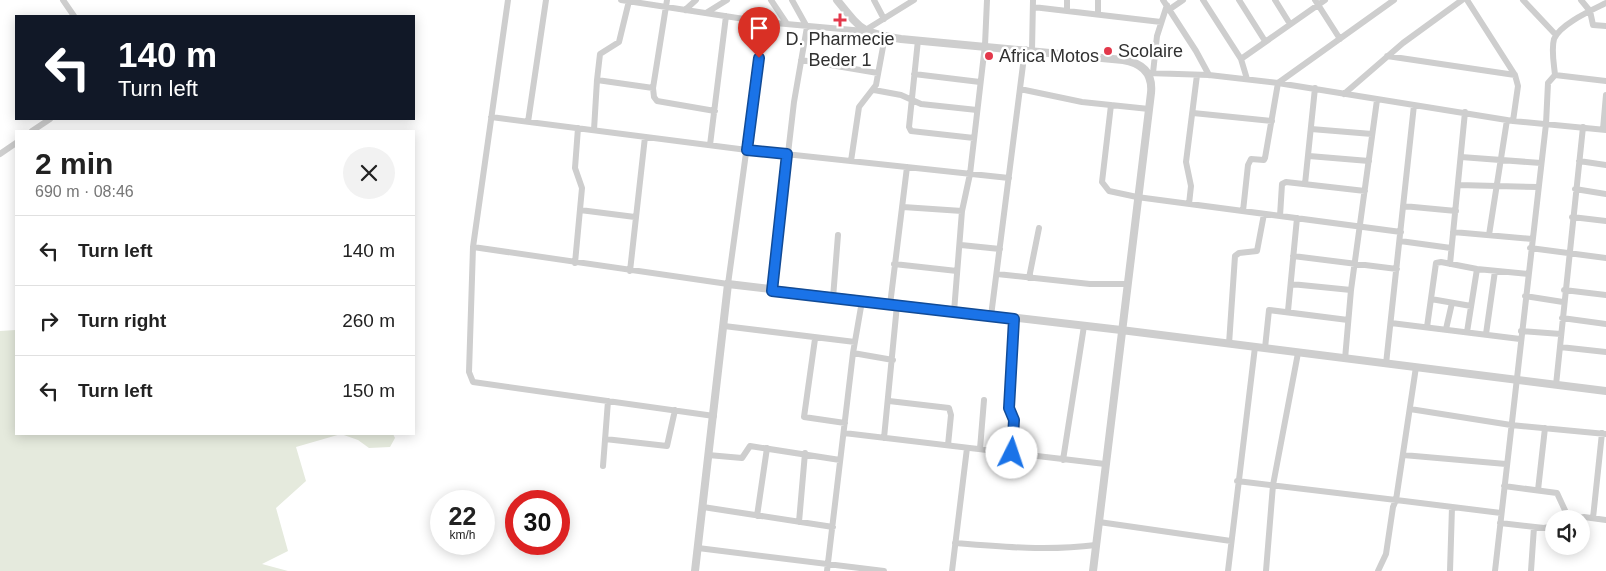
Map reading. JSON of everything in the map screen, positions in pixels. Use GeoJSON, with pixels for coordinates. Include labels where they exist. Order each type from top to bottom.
{"type":"FeatureCollection","features":[{"type":"Feature","properties":{"kind":"street"},"geometry":{"type":"LineString","coordinates":[[63,0],[73,15]]}},
{"type":"Feature","properties":{"kind":"street"},"geometry":{"type":"LineString","coordinates":[[508,0],[473,247],[471,380],[476,383],[714,416]]}},
{"type":"Feature","properties":{"kind":"street"},"geometry":{"type":"LineString","coordinates":[[528,122],[546,0]]}},
{"type":"Feature","properties":{"kind":"street"},"geometry":{"type":"LineString","coordinates":[[621,0],[666,3],[686,10],[764,22],[864,31],[918,40],[985,45],[1134,61],[1150,73],[1209,75],[1278,83],[1377,100],[1465,112],[1510,121],[1604,130],[1606,95]]}},
{"type":"Feature","properties":{"kind":"street"},"geometry":{"type":"LineString","coordinates":[[686,10],[696,0]]}},
{"type":"Feature","properties":{"kind":"street"},"geometry":{"type":"LineString","coordinates":[[706,13],[727,0]]}},
{"type":"Feature","properties":{"kind":"street"},"geometry":{"type":"LineString","coordinates":[[771,0],[787,24]]}},
{"type":"Feature","properties":{"kind":"street"},"geometry":{"type":"LineString","coordinates":[[772,291],[787,154],[807,27],[792,0]]}},
{"type":"Feature","properties":{"kind":"street"},"geometry":{"type":"LineString","coordinates":[[837,0],[864,31]]}},
{"type":"Feature","properties":{"kind":"street"},"geometry":{"type":"LineString","coordinates":[[874,0],[884,19]]}},
{"type":"Feature","properties":{"kind":"street"},"geometry":{"type":"LineString","coordinates":[[864,31],[914,0]]}},
{"type":"Feature","properties":{"kind":"street"},"geometry":{"type":"LineString","coordinates":[[954,312],[961,245],[962,210],[970,174],[985,45],[986,0]]}},
{"type":"Feature","properties":{"kind":"street"},"geometry":{"type":"LineString","coordinates":[[1067,0],[1067,10]]}},
{"type":"Feature","properties":{"kind":"street"},"geometry":{"type":"LineString","coordinates":[[1098,0],[1098,14]]}},
{"type":"Feature","properties":{"kind":"street"},"geometry":{"type":"LineString","coordinates":[[1166,5],[1183,0]]}},
{"type":"Feature","properties":{"kind":"street"},"geometry":{"type":"LineString","coordinates":[[1203,0],[1241,59],[1246,79]]}},
{"type":"Feature","properties":{"kind":"street"},"geometry":{"type":"LineString","coordinates":[[1239,0],[1265,42]]}},
{"type":"Feature","properties":{"kind":"street"},"geometry":{"type":"LineString","coordinates":[[1276,0],[1290,24]]}},
{"type":"Feature","properties":{"kind":"street"},"geometry":{"type":"LineString","coordinates":[[1241,59],[1317,2],[1325,0]]}},
{"type":"Feature","properties":{"kind":"street"},"geometry":{"type":"LineString","coordinates":[[1243,211],[1248,165],[1251,159],[1264,160],[1265,158],[1278,83],[1394,0]]}},
{"type":"Feature","properties":{"kind":"street"},"geometry":{"type":"LineString","coordinates":[[1344,94],[1387,56],[1462,0]]}},
{"type":"Feature","properties":{"kind":"street"},"geometry":{"type":"LineString","coordinates":[[1467,0],[1515,75],[1518,86],[1502,160],[1489,235]]}},
{"type":"Feature","properties":{"kind":"street"},"geometry":{"type":"LineString","coordinates":[[1581,0],[1590,12],[1593,25],[1606,26]]}},
{"type":"Feature","properties":{"kind":"street"},"geometry":{"type":"LineString","coordinates":[[594,130],[600,54],[619,42],[629,1]]}},
{"type":"Feature","properties":{"kind":"street"},"geometry":{"type":"LineString","coordinates":[[1317,2],[1340,39]]}},
{"type":"Feature","properties":{"kind":"street"},"geometry":{"type":"LineString","coordinates":[[1527,2],[1556,35]]}},
{"type":"Feature","properties":{"kind":"street"},"geometry":{"type":"LineString","coordinates":[[666,3],[653,88],[654,97],[657,101],[715,111]]}},
{"type":"Feature","properties":{"kind":"street"},"geometry":{"type":"LineString","coordinates":[[1495,571],[1530,248],[1546,124],[1548,83],[1555,75],[1553,47],[1556,35],[1570,23],[1606,3]]}},
{"type":"Feature","properties":{"kind":"street"},"geometry":{"type":"LineString","coordinates":[[992,316],[1020,89],[1028,50],[1033,4],[1161,22]]}},
{"type":"Feature","properties":{"kind":"street"},"geometry":{"type":"LineString","coordinates":[[1093,571],[1126,284],[1152,89],[1150,73],[1157,36],[1166,5]]}},
{"type":"Feature","properties":{"kind":"street"},"geometry":{"type":"LineString","coordinates":[[1166,5],[1209,75]]}},
{"type":"Feature","properties":{"kind":"street"},"geometry":{"type":"LineString","coordinates":[[710,145],[726,16]]}},
{"type":"Feature","properties":{"kind":"street"},"geometry":{"type":"LineString","coordinates":[[695,571],[728,284],[764,22]]}},
{"type":"Feature","properties":{"kind":"street"},"geometry":{"type":"LineString","coordinates":[[851,161],[859,107],[865,96],[874,90],[885,36]]}},
{"type":"Feature","properties":{"kind":"street"},"geometry":{"type":"LineString","coordinates":[[918,40],[911,101],[909,127],[911,131],[974,138]]}},
{"type":"Feature","properties":{"kind":"street"},"geometry":{"type":"LineString","coordinates":[[1387,56],[1422,63],[1515,75]]}},
{"type":"Feature","properties":{"kind":"street"},"geometry":{"type":"LineString","coordinates":[[801,60],[878,73]]}},
{"type":"Feature","properties":{"kind":"street"},"geometry":{"type":"LineString","coordinates":[[914,74],[980,82]]}},
{"type":"Feature","properties":{"kind":"street"},"geometry":{"type":"LineString","coordinates":[[1189,204],[1191,186],[1186,162],[1197,75]]}},
{"type":"Feature","properties":{"kind":"street"},"geometry":{"type":"LineString","coordinates":[[1555,75],[1606,81]]}},
{"type":"Feature","properties":{"kind":"street"},"geometry":{"type":"LineString","coordinates":[[597,80],[653,88]]}},
{"type":"Feature","properties":{"kind":"street"},"geometry":{"type":"LineString","coordinates":[[1305,184],[1315,88]]}},
{"type":"Feature","properties":{"kind":"street"},"geometry":{"type":"LineString","coordinates":[[1020,89],[1111,105],[1149,109]]}},
{"type":"Feature","properties":{"kind":"street"},"geometry":{"type":"LineString","coordinates":[[874,90],[901,95],[921,104],[977,110]]}},
{"type":"Feature","properties":{"kind":"street"},"geometry":{"type":"LineString","coordinates":[[1345,359],[1351,290],[1377,100]]}},
{"type":"Feature","properties":{"kind":"street"},"geometry":{"type":"LineString","coordinates":[[1111,105],[1102,182],[1108,191],[1137,198],[1400,232]]}},
{"type":"Feature","properties":{"kind":"street"},"geometry":{"type":"LineString","coordinates":[[1386,364],[1414,105]]}},
{"type":"Feature","properties":{"kind":"street"},"geometry":{"type":"LineString","coordinates":[[1450,264],[1465,112]]}},
{"type":"Feature","properties":{"kind":"street"},"geometry":{"type":"LineString","coordinates":[[1193,113],[1272,122]]}},
{"type":"Feature","properties":{"kind":"street"},"geometry":{"type":"LineString","coordinates":[[491,117],[747,150],[1009,178]]}},
{"type":"Feature","properties":{"kind":"street"},"geometry":{"type":"LineString","coordinates":[[34,130],[48,120]]}},
{"type":"Feature","properties":{"kind":"street"},"geometry":{"type":"LineString","coordinates":[[1556,385],[1564,290],[1583,127]]}},
{"type":"Feature","properties":{"kind":"street"},"geometry":{"type":"LineString","coordinates":[[575,263],[582,188],[575,168],[578,128]]}},
{"type":"Feature","properties":{"kind":"street"},"geometry":{"type":"LineString","coordinates":[[1311,129],[1372,134]]}},
{"type":"Feature","properties":{"kind":"street"},"geometry":{"type":"LineString","coordinates":[[630,271],[645,137]]}},
{"type":"Feature","properties":{"kind":"street"},"geometry":{"type":"LineString","coordinates":[[0,154],[15,144]]}},
{"type":"Feature","properties":{"kind":"street"},"geometry":{"type":"LineString","coordinates":[[1309,156],[1368,161]]}},
{"type":"Feature","properties":{"kind":"street"},"geometry":{"type":"LineString","coordinates":[[1461,157],[1541,163]]}},
{"type":"Feature","properties":{"kind":"street"},"geometry":{"type":"LineString","coordinates":[[1579,161],[1606,165]]}},
{"type":"Feature","properties":{"kind":"street"},"geometry":{"type":"LineString","coordinates":[[884,438],[893,360],[894,264],[903,207],[906,167]]}},
{"type":"Feature","properties":{"kind":"street"},"geometry":{"type":"LineString","coordinates":[[1280,216],[1282,184],[1305,184],[1365,190]]}},
{"type":"Feature","properties":{"kind":"street"},"geometry":{"type":"LineString","coordinates":[[1458,185],[1538,188]]}},
{"type":"Feature","properties":{"kind":"street"},"geometry":{"type":"LineString","coordinates":[[1575,189],[1606,194]]}},
{"type":"Feature","properties":{"kind":"street"},"geometry":{"type":"LineString","coordinates":[[1403,206],[1456,211]]}},
{"type":"Feature","properties":{"kind":"street"},"geometry":{"type":"LineString","coordinates":[[903,207],[962,210]]}},
{"type":"Feature","properties":{"kind":"street"},"geometry":{"type":"LineString","coordinates":[[580,210],[635,217]]}},
{"type":"Feature","properties":{"kind":"street"},"geometry":{"type":"LineString","coordinates":[[1229,344],[1235,256],[1239,253],[1257,251],[1264,214]]}},
{"type":"Feature","properties":{"kind":"street"},"geometry":{"type":"LineString","coordinates":[[1288,311],[1297,218]]}},
{"type":"Feature","properties":{"kind":"street"},"geometry":{"type":"LineString","coordinates":[[1572,218],[1606,221]]}},
{"type":"Feature","properties":{"kind":"street"},"geometry":{"type":"LineString","coordinates":[[1029,278],[1039,228]]}},
{"type":"Feature","properties":{"kind":"street"},"geometry":{"type":"LineString","coordinates":[[1453,232],[1532,239]]}},
{"type":"Feature","properties":{"kind":"street"},"geometry":{"type":"LineString","coordinates":[[833,298],[838,235]]}},
{"type":"Feature","properties":{"kind":"street"},"geometry":{"type":"LineString","coordinates":[[1400,241],[1451,248]]}},
{"type":"Feature","properties":{"kind":"street"},"geometry":{"type":"LineString","coordinates":[[961,245],[1000,249]]}},
{"type":"Feature","properties":{"kind":"street"},"geometry":{"type":"LineString","coordinates":[[473,247],[772,291],[1121,330],[1606,391]]}},
{"type":"Feature","properties":{"kind":"street"},"geometry":{"type":"LineString","coordinates":[[1530,248],[1606,258]]}},
{"type":"Feature","properties":{"kind":"street"},"geometry":{"type":"LineString","coordinates":[[1293,256],[1397,269]]}},
{"type":"Feature","properties":{"kind":"street"},"geometry":{"type":"LineString","coordinates":[[1427,327],[1435,266],[1438,262],[1477,269],[1528,274]]}},
{"type":"Feature","properties":{"kind":"street"},"geometry":{"type":"LineString","coordinates":[[894,264],[957,272]]}},
{"type":"Feature","properties":{"kind":"street"},"geometry":{"type":"LineString","coordinates":[[1468,332],[1477,269]]}},
{"type":"Feature","properties":{"kind":"street"},"geometry":{"type":"LineString","coordinates":[[1486,334],[1495,270]]}},
{"type":"Feature","properties":{"kind":"street"},"geometry":{"type":"LineString","coordinates":[[997,274],[1090,284],[1126,284]]}},
{"type":"Feature","properties":{"kind":"street"},"geometry":{"type":"LineString","coordinates":[[1291,284],[1351,290]]}},
{"type":"Feature","properties":{"kind":"street"},"geometry":{"type":"LineString","coordinates":[[1564,290],[1606,295]]}},
{"type":"Feature","properties":{"kind":"street"},"geometry":{"type":"LineString","coordinates":[[1525,296],[1563,302]]}},
{"type":"Feature","properties":{"kind":"street"},"geometry":{"type":"LineString","coordinates":[[1430,299],[1471,306]]}},
{"type":"Feature","properties":{"kind":"street"},"geometry":{"type":"LineString","coordinates":[[828,568],[853,354],[862,301]]}},
{"type":"Feature","properties":{"kind":"street"},"geometry":{"type":"LineString","coordinates":[[1446,329],[1452,303]]}},
{"type":"Feature","properties":{"kind":"street"},"geometry":{"type":"LineString","coordinates":[[1265,348],[1268,312],[1273,309],[1348,320]]}},
{"type":"Feature","properties":{"kind":"street"},"geometry":{"type":"LineString","coordinates":[[1562,318],[1606,324]]}},
{"type":"Feature","properties":{"kind":"street"},"geometry":{"type":"LineString","coordinates":[[1012,453],[1014,420],[1009,408],[1014,319]]}},
{"type":"Feature","properties":{"kind":"street"},"geometry":{"type":"LineString","coordinates":[[1391,323],[1520,339]]}},
{"type":"Feature","properties":{"kind":"street"},"geometry":{"type":"LineString","coordinates":[[724,326],[815,339],[855,342]]}},
{"type":"Feature","properties":{"kind":"street"},"geometry":{"type":"LineString","coordinates":[[1064,460],[1084,326]]}},
{"type":"Feature","properties":{"kind":"street"},"geometry":{"type":"LineString","coordinates":[[1521,331],[1561,334]]}},
{"type":"Feature","properties":{"kind":"street"},"geometry":{"type":"LineString","coordinates":[[815,339],[804,418],[845,423]]}},
{"type":"Feature","properties":{"kind":"street"},"geometry":{"type":"LineString","coordinates":[[1228,571],[1255,347]]}},
{"type":"Feature","properties":{"kind":"street"},"geometry":{"type":"LineString","coordinates":[[1560,347],[1606,352]]}},
{"type":"Feature","properties":{"kind":"street"},"geometry":{"type":"LineString","coordinates":[[1266,571],[1273,486],[1298,353]]}},
{"type":"Feature","properties":{"kind":"street"},"geometry":{"type":"LineString","coordinates":[[853,354],[893,360]]}},
{"type":"Feature","properties":{"kind":"street"},"geometry":{"type":"LineString","coordinates":[[1378,571],[1386,554],[1416,368]]}},
{"type":"Feature","properties":{"kind":"street"},"geometry":{"type":"LineString","coordinates":[[980,449],[984,400]]}},
{"type":"Feature","properties":{"kind":"street"},"geometry":{"type":"LineString","coordinates":[[603,466],[608,401]]}},
{"type":"Feature","properties":{"kind":"street"},"geometry":{"type":"LineString","coordinates":[[889,401],[949,408],[951,415],[948,445]]}},
{"type":"Feature","properties":{"kind":"street"},"geometry":{"type":"LineString","coordinates":[[1410,409],[1511,425],[1604,434],[1593,518]]}},
{"type":"Feature","properties":{"kind":"street"},"geometry":{"type":"LineString","coordinates":[[605,439],[667,446],[675,410]]}},
{"type":"Feature","properties":{"kind":"street"},"geometry":{"type":"LineString","coordinates":[[1538,490],[1545,428]]}},
{"type":"Feature","properties":{"kind":"street"},"geometry":{"type":"LineString","coordinates":[[844,433],[1105,464]]}},
{"type":"Feature","properties":{"kind":"street"},"geometry":{"type":"LineString","coordinates":[[708,455],[742,458],[750,446],[805,453],[840,460]]}},
{"type":"Feature","properties":{"kind":"street"},"geometry":{"type":"LineString","coordinates":[[757,516],[768,448]]}},
{"type":"Feature","properties":{"kind":"street"},"geometry":{"type":"LineString","coordinates":[[952,571],[967,448]]}},
{"type":"Feature","properties":{"kind":"street"},"geometry":{"type":"LineString","coordinates":[[799,522],[805,453]]}},
{"type":"Feature","properties":{"kind":"street"},"geometry":{"type":"LineString","coordinates":[[1403,456],[1506,464]]}},
{"type":"Feature","properties":{"kind":"street"},"geometry":{"type":"LineString","coordinates":[[1238,481],[1501,513]]}},
{"type":"Feature","properties":{"kind":"street"},"geometry":{"type":"LineString","coordinates":[[1504,486],[1557,493],[1565,510]]}},
{"type":"Feature","properties":{"kind":"street"},"geometry":{"type":"LineString","coordinates":[[703,507],[832,527]]}},
{"type":"Feature","properties":{"kind":"street"},"geometry":{"type":"LineString","coordinates":[[1450,571],[1452,507]]}},
{"type":"Feature","properties":{"kind":"street"},"geometry":{"type":"LineString","coordinates":[[1590,518],[1606,520]]}},
{"type":"Feature","properties":{"kind":"street"},"geometry":{"type":"LineString","coordinates":[[1099,522],[1231,541]]}},
{"type":"Feature","properties":{"kind":"street"},"geometry":{"type":"LineString","coordinates":[[1500,523],[1545,526]]}},
{"type":"Feature","properties":{"kind":"street"},"geometry":{"type":"LineString","coordinates":[[1530,571],[1534,527]]}},
{"type":"Feature","properties":{"kind":"street"},"geometry":{"type":"LineString","coordinates":[[955,543],[1028,550],[1057,550],[1096,546]]}},
{"type":"Feature","properties":{"kind":"street"},"geometry":{"type":"LineString","coordinates":[[698,548],[828,568],[884,571]]}},
{"type":"Feature","properties":{"kind":"shaded area"},"geometry":{"type":"Polygon","coordinates":[[[15,330],[15,435],[338,435],[296,447],[306,481],[276,508],[288,551],[262,564],[288,571],[0,571],[0,331],[15,330]]]}},
{"type":"Feature","properties":{"kind":"shaded area"},"geometry":{"type":"Polygon","coordinates":[[[344,435],[394,435],[395,438],[390,447],[369,448],[358,440],[344,435]]]}},
{"type":"Feature","properties":{"kind":"place","name":"D. Pharmecie Beder 1"},"geometry":{"type":"Point","coordinates":[840,20]}},
{"type":"Feature","properties":{"kind":"place","name":"Scolaire"},"geometry":{"type":"Point","coordinates":[1108,51]}},
{"type":"Feature","properties":{"kind":"place","name":"Africa Motos"},"geometry":{"type":"Point","coordinates":[989,56]}},
{"type":"Feature","properties":{"kind":"route"},"geometry":{"type":"LineString","coordinates":[[759,58],[747,150],[787,154],[772,291],[1014,319],[1009,408],[1014,420],[1012,453]]}}]}
